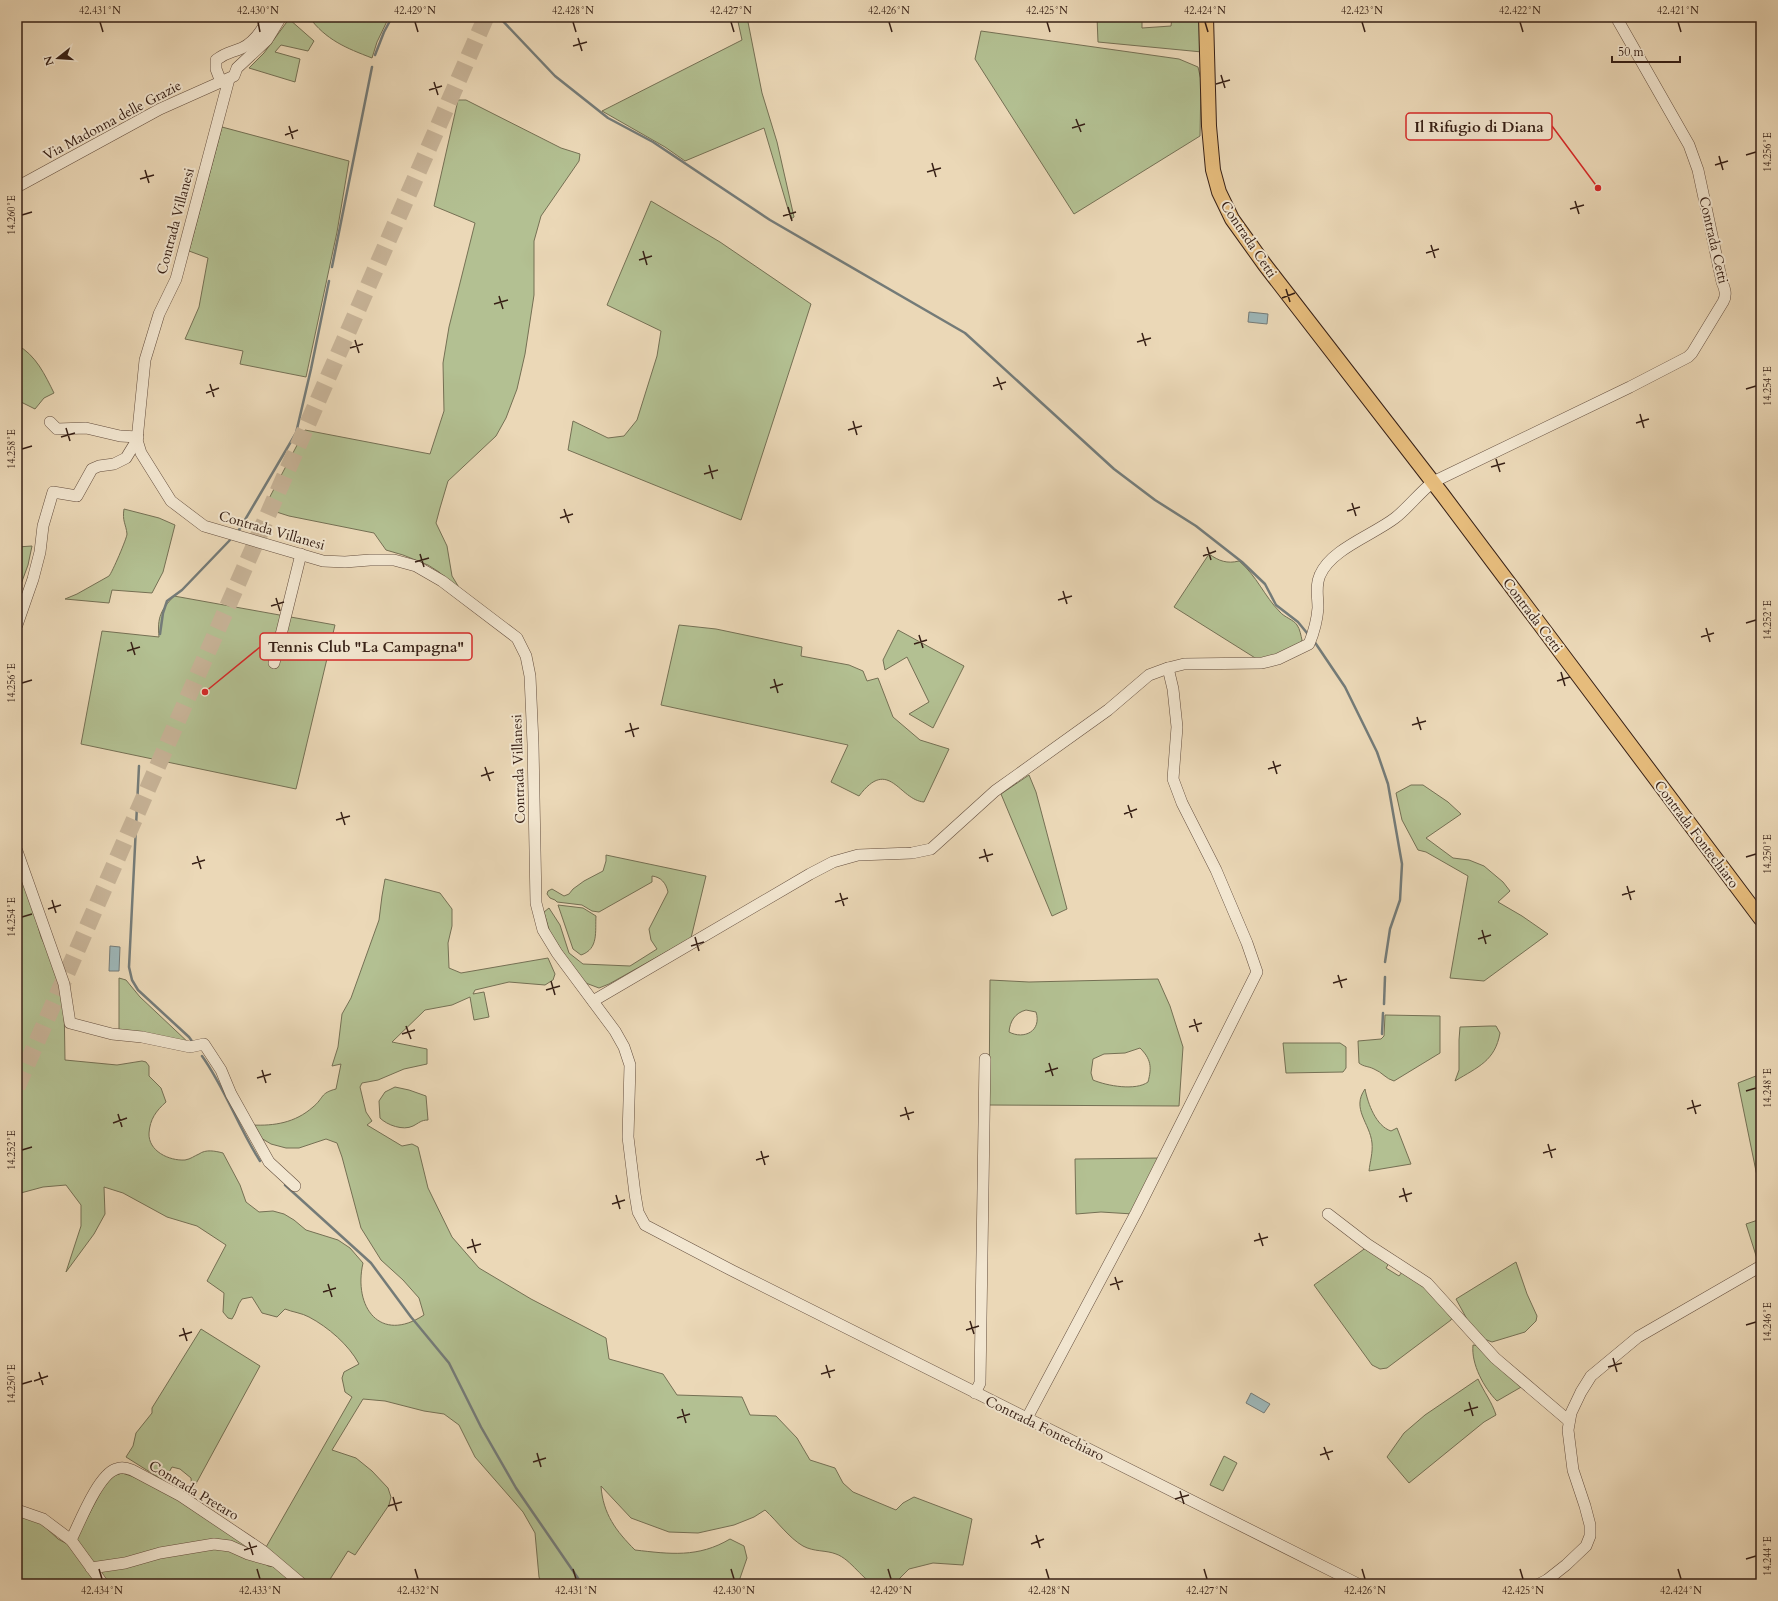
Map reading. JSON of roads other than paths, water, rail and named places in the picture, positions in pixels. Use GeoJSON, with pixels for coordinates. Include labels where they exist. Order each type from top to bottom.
{"type":"FeatureCollection","features":[{"type":"Feature","properties":{"kind":"main road","name":"Contrada Cetti"},"geometry":{"type":"LineString","coordinates":[[1206,17],[1213,170],[1224,204],[1232,219],[1265,265],[1433,482],[1633,749]]}},
{"type":"Feature","properties":{"kind":"main road","name":"Contrada Fontechiaro"},"geometry":{"type":"LineString","coordinates":[[1633,749],[1761,919]]}},
{"type":"Feature","properties":{"kind":"street"},"geometry":{"type":"LineString","coordinates":[[269,17],[262,30],[243,48],[228,52],[216,60],[216,70],[225,80],[234,76],[237,68],[267,40],[281,17]]}},
{"type":"Feature","properties":{"kind":"street","name":"Contrada Cetti"},"geometry":{"type":"LineString","coordinates":[[1433,482],[1630,387],[1688,357],[1692,353],[1725,297],[1725,290],[1698,170],[1685,137],[1616,17]]}},
{"type":"Feature","properties":{"kind":"street"},"geometry":{"type":"LineString","coordinates":[[233,51],[237,68]]}},
{"type":"Feature","properties":{"kind":"street","name":"Via Madonna delle Grazie"},"geometry":{"type":"LineString","coordinates":[[17,187],[160,108],[225,80]]}},
{"type":"Feature","properties":{"kind":"street","name":"Contrada Villanesi"},"geometry":{"type":"LineString","coordinates":[[225,80],[176,279],[159,314],[145,360],[137,439],[141,453],[171,501],[204,526],[323,561],[345,562],[394,560],[416,566],[442,580],[517,638],[526,656],[530,676],[533,744],[536,903],[538,914],[543,930],[557,953],[615,1031],[624,1047],[630,1065],[628,1137],[638,1212],[645,1225],[655,1232],[733,1271]]}},
{"type":"Feature","properties":{"kind":"street"},"geometry":{"type":"LineString","coordinates":[[50,422],[57,429],[86,428],[137,439]]}},
{"type":"Feature","properties":{"kind":"street","name":"Contrada Villanesi"},"geometry":{"type":"LineString","coordinates":[[17,625],[34,579],[40,552],[43,526],[53,492],[77,496],[92,468],[114,464],[126,458],[137,439]]}},
{"type":"Feature","properties":{"kind":"street"},"geometry":{"type":"LineString","coordinates":[[593,1001],[833,862],[858,855],[912,853],[931,849],[995,791],[1108,710],[1148,676],[1168,668],[1184,664],[1262,663],[1278,659],[1309,644],[1315,630],[1318,608],[1316,587],[1320,575],[1326,565],[1337,554],[1396,518],[1433,482]]}},
{"type":"Feature","properties":{"kind":"street"},"geometry":{"type":"LineString","coordinates":[[274,663],[300,554]]}},
{"type":"Feature","properties":{"kind":"street"},"geometry":{"type":"LineString","coordinates":[[1027,1418],[1136,1213],[1257,972],[1247,943],[1216,870],[1182,803],[1173,779],[1177,727],[1173,688],[1168,668]]}},
{"type":"Feature","properties":{"kind":"street"},"geometry":{"type":"LineString","coordinates":[[17,851],[64,984],[70,1023],[112,1034],[142,1037],[190,1047],[204,1044],[221,1070],[269,1162],[295,1186]]}},
{"type":"Feature","properties":{"kind":"street"},"geometry":{"type":"LineString","coordinates":[[975,1393],[980,1382],[985,1059]]}},
{"type":"Feature","properties":{"kind":"street"},"geometry":{"type":"LineString","coordinates":[[1328,1214],[1367,1244],[1428,1283],[1495,1358],[1569,1421]]}},
{"type":"Feature","properties":{"kind":"street"},"geometry":{"type":"LineString","coordinates":[[1539,1584],[1566,1566],[1586,1546],[1590,1536],[1590,1525],[1573,1470],[1569,1445],[1569,1421],[1581,1392],[1591,1376],[1638,1336],[1761,1266]]}},
{"type":"Feature","properties":{"kind":"street","name":"Contrada Fontechiaro"},"geometry":{"type":"LineString","coordinates":[[733,1271],[1358,1584]]}},
{"type":"Feature","properties":{"kind":"street","name":"Contrada Pretaro"},"geometry":{"type":"LineString","coordinates":[[71,1540],[102,1480],[116,1469],[124,1468],[132,1470],[181,1496],[263,1551],[302,1584]]}},
{"type":"Feature","properties":{"kind":"street"},"geometry":{"type":"LineString","coordinates":[[17,1510],[43,1519],[71,1540],[103,1584]]}},
{"type":"Feature","properties":{"kind":"street"},"geometry":{"type":"LineString","coordinates":[[91,1568],[125,1563],[160,1553],[214,1544],[230,1546],[248,1554],[275,1562]]}},
{"type":"Feature","properties":{"kind":"water"},"geometry":{"type":"Polygon","coordinates":[[[1249,312],[1268,314],[1267,324],[1248,322],[1249,312]]]}},
{"type":"Feature","properties":{"kind":"water"},"geometry":{"type":"Polygon","coordinates":[[[110,946],[120,947],[119,971],[109,971],[110,946]]]}},
{"type":"Feature","properties":{"kind":"water"},"geometry":{"type":"Polygon","coordinates":[[[1251,1393],[1270,1404],[1264,1413],[1246,1403],[1251,1393]]]}},
{"type":"Feature","properties":{"kind":"waterway"},"geometry":{"type":"LineString","coordinates":[[375,55],[392,17]]}},
{"type":"Feature","properties":{"kind":"waterway"},"geometry":{"type":"LineString","coordinates":[[499,17],[555,76],[608,118],[653,142],[770,220],[965,333],[1114,469],[1155,500],[1196,526],[1242,562],[1265,584],[1276,605],[1298,622],[1307,633]]}},
{"type":"Feature","properties":{"kind":"waterway"},"geometry":{"type":"LineString","coordinates":[[332,267],[372,67]]}},
{"type":"Feature","properties":{"kind":"waterway"},"geometry":{"type":"LineString","coordinates":[[239,530],[296,433],[329,281]]}},
{"type":"Feature","properties":{"kind":"waterway"},"geometry":{"type":"LineString","coordinates":[[160,634],[163,613],[167,601],[182,590],[230,540]]}},
{"type":"Feature","properties":{"kind":"waterway"},"geometry":{"type":"LineString","coordinates":[[1314,641],[1345,687],[1377,752],[1388,784],[1402,864],[1400,900],[1390,929],[1385,962]]}},
{"type":"Feature","properties":{"kind":"waterway"},"geometry":{"type":"LineString","coordinates":[[139,766],[129,967],[132,980],[138,990],[189,1037],[194,1044]]}},
{"type":"Feature","properties":{"kind":"waterway"},"geometry":{"type":"LineString","coordinates":[[1384,1004],[1385,977]]}},
{"type":"Feature","properties":{"kind":"waterway"},"geometry":{"type":"LineString","coordinates":[[1382,1034],[1383,1013]]}},
{"type":"Feature","properties":{"kind":"waterway"},"geometry":{"type":"LineString","coordinates":[[202,1056],[218,1081],[260,1161]]}},
{"type":"Feature","properties":{"kind":"waterway"},"geometry":{"type":"LineString","coordinates":[[285,1185],[371,1263],[411,1317],[449,1363],[481,1427],[516,1488],[582,1584]]}},
{"type":"Feature","properties":{"kind":"tunnel"},"geometry":{"type":"LineString","coordinates":[[17,1087],[486,17]]}},
{"type":"Feature","properties":{"kind":"place","name":"Il Rifugio di Diana"},"geometry":{"type":"Point","coordinates":[1598,188]}},
{"type":"Feature","properties":{"kind":"place","name":"Tennis Club \"La Campagna\""},"geometry":{"type":"Point","coordinates":[205,692]}}]}
